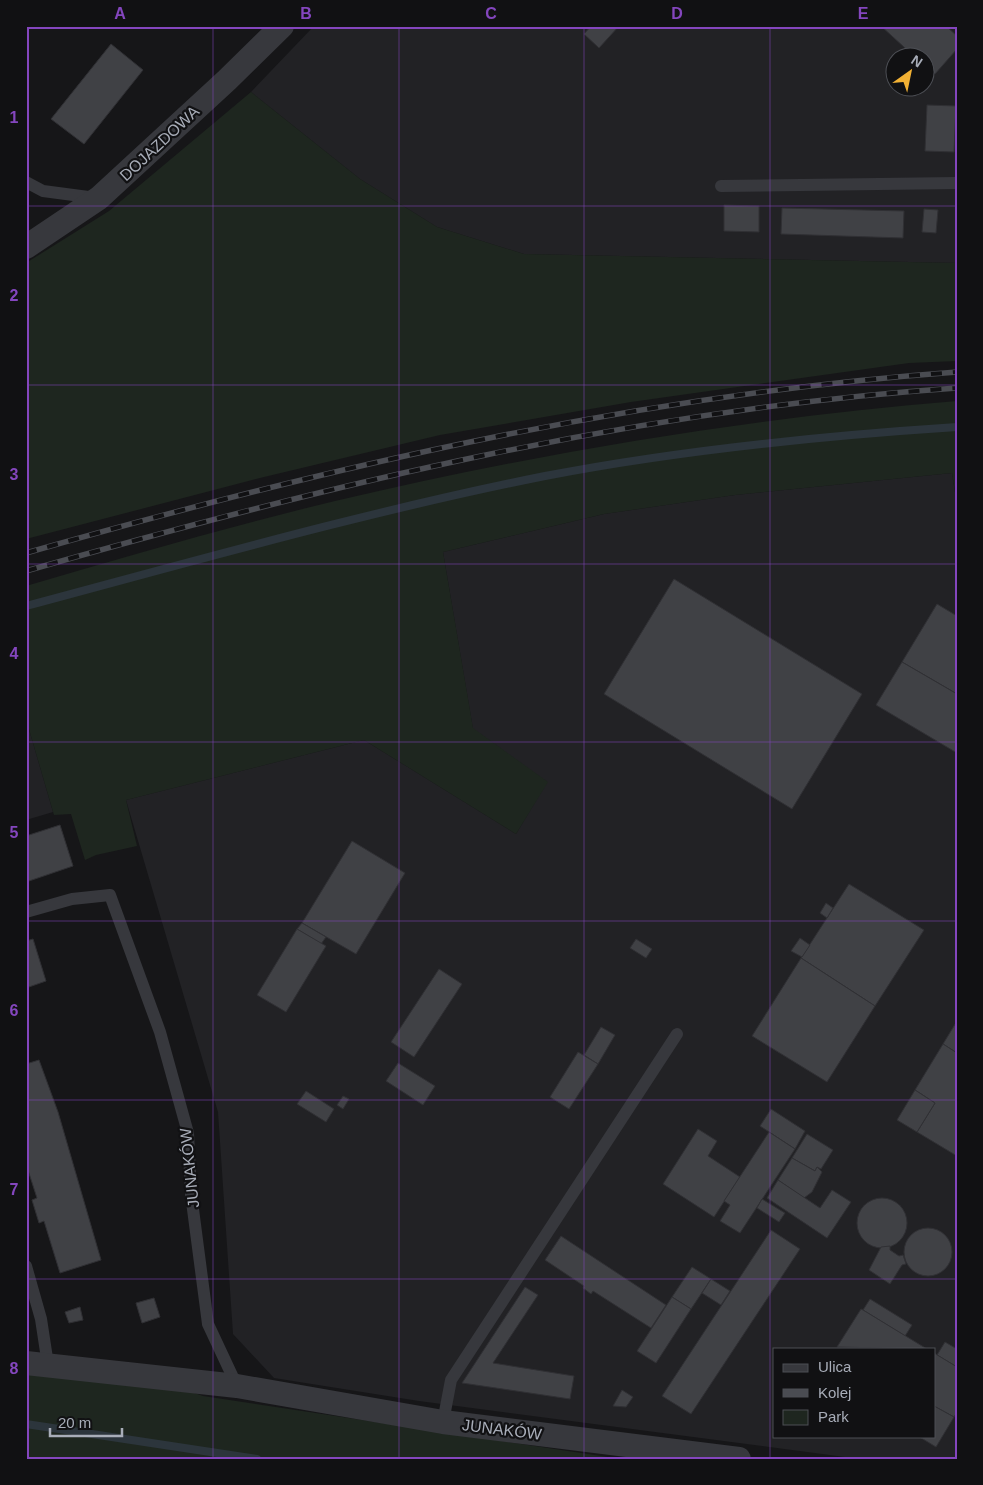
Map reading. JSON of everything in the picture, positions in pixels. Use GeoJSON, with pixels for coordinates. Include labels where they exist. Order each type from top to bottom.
{"type":"FeatureCollection","features":[{"type":"Feature","properties":{"kind":"street","name":"DOJAZDOWA"},"geometry":{"type":"LineString","coordinates":[[26,247],[99,198],[227,80],[282,26]]}},
{"type":"Feature","properties":{"kind":"street","name":"JUNAKÓW"},"geometry":{"type":"LineString","coordinates":[[37,1364],[237,1386],[443,1422],[739,1459]]}},
{"type":"Feature","properties":{"kind":"lane"},"geometry":{"type":"LineString","coordinates":[[26,182],[43,191],[99,198]]}},
{"type":"Feature","properties":{"kind":"lane"},"geometry":{"type":"LineString","coordinates":[[721,186],[957,183]]}},
{"type":"Feature","properties":{"kind":"lane","name":"JUNAKÓW"},"geometry":{"type":"LineString","coordinates":[[26,912],[72,899],[110,895],[160,1032],[188,1133],[192,1194],[208,1324],[237,1386]]}},
{"type":"Feature","properties":{"kind":"lane"},"geometry":{"type":"LineString","coordinates":[[443,1422],[451,1380],[677,1034]]}},
{"type":"Feature","properties":{"kind":"lane"},"geometry":{"type":"LineString","coordinates":[[26,1266],[41,1320],[37,1364]]}},
{"type":"Feature","properties":{"kind":"path"},"geometry":{"type":"LineString","coordinates":[[26,1458],[34,1459]]}},
{"type":"Feature","properties":{"kind":"shaded area"},"geometry":{"type":"Polygon","coordinates":[[[314,26],[957,26],[957,263],[524,254],[437,227],[360,179],[251,92],[314,26]]]}},
{"type":"Feature","properties":{"kind":"shaded area"},"geometry":{"type":"Polygon","coordinates":[[[952,473],[957,505],[957,1459],[860,1459],[419,1401],[274,1378],[233,1334],[218,1112],[126,800],[364,740],[516,834],[547,782],[473,729],[443,552],[604,514],[735,495],[952,473]]]}},
{"type":"Feature","properties":{"kind":"shaded area"},"geometry":{"type":"Polygon","coordinates":[[[26,719],[53,812],[26,820],[26,719]]]}},
{"type":"Feature","properties":{"kind":"green space"},"geometry":{"type":"Polygon","coordinates":[[[251,92],[360,179],[437,227],[524,254],[957,263],[957,361],[909,363],[631,402],[440,435],[264,477],[26,539],[26,263],[109,211],[251,92]]]}},
{"type":"Feature","properties":{"kind":"green space"},"geometry":{"type":"Polygon","coordinates":[[[957,401],[957,505],[952,473],[735,495],[604,514],[443,552],[473,728],[548,782],[516,834],[364,740],[126,800],[137,846],[96,855],[85,860],[71,814],[54,815],[26,719],[26,586],[180,542],[335,501],[489,468],[644,439],[722,427],[878,408],[957,401]]]}},
{"type":"Feature","properties":{"kind":"green space"},"geometry":{"type":"Polygon","coordinates":[[[26,1373],[180,1388],[203,1396],[621,1459],[26,1459],[26,1373]]]}},
{"type":"Feature","properties":{"kind":"building"},"geometry":{"type":"Polygon","coordinates":[[[591,26],[619,26],[599,48],[584,34],[591,26]]]}},
{"type":"Feature","properties":{"kind":"building"},"geometry":{"type":"Polygon","coordinates":[[[881,26],[946,26],[957,36],[957,49],[936,73],[936,48],[905,48],[881,26]]]}},
{"type":"Feature","properties":{"kind":"building"},"geometry":{"type":"Polygon","coordinates":[[[111,44],[143,70],[84,144],[51,119],[111,44]]]}},
{"type":"Feature","properties":{"kind":"building"},"geometry":{"type":"Polygon","coordinates":[[[927,105],[956,106],[954,152],[925,151],[927,105]]]}},
{"type":"Feature","properties":{"kind":"building"},"geometry":{"type":"Polygon","coordinates":[[[724,205],[759,206],[759,232],[724,231],[724,205]]]}},
{"type":"Feature","properties":{"kind":"building"},"geometry":{"type":"Polygon","coordinates":[[[782,208],[904,211],[903,238],[781,234],[782,208]]]}},
{"type":"Feature","properties":{"kind":"building"},"geometry":{"type":"Polygon","coordinates":[[[924,209],[938,210],[936,233],[922,232],[924,209]]]}},
{"type":"Feature","properties":{"kind":"building"},"geometry":{"type":"Polygon","coordinates":[[[674,579],[862,694],[792,809],[604,694],[674,579]]]}},
{"type":"Feature","properties":{"kind":"building"},"geometry":{"type":"Polygon","coordinates":[[[937,604],[957,616],[957,694],[902,662],[937,604]]]}},
{"type":"Feature","properties":{"kind":"building"},"geometry":{"type":"Polygon","coordinates":[[[902,662],[957,694],[957,753],[876,705],[902,662]]]}},
{"type":"Feature","properties":{"kind":"building"},"geometry":{"type":"Polygon","coordinates":[[[60,825],[73,866],[26,882],[26,836],[60,825]]]}},
{"type":"Feature","properties":{"kind":"building"},"geometry":{"type":"Polygon","coordinates":[[[352,841],[405,873],[356,954],[302,923],[352,841]]]}},
{"type":"Feature","properties":{"kind":"building"},"geometry":{"type":"Polygon","coordinates":[[[849,884],[924,930],[875,1006],[801,958],[849,884]]]}},
{"type":"Feature","properties":{"kind":"building"},"geometry":{"type":"Polygon","coordinates":[[[826,903],[833,908],[827,918],[820,913],[826,903]]]}},
{"type":"Feature","properties":{"kind":"building"},"geometry":{"type":"Polygon","coordinates":[[[302,923],[326,937],[321,944],[297,929],[302,923]]]}},
{"type":"Feature","properties":{"kind":"building"},"geometry":{"type":"Polygon","coordinates":[[[297,929],[326,946],[286,1012],[257,995],[297,929]]]}},
{"type":"Feature","properties":{"kind":"building"},"geometry":{"type":"Polygon","coordinates":[[[800,938],[810,945],[802,957],[791,951],[800,938]]]}},
{"type":"Feature","properties":{"kind":"building"},"geometry":{"type":"Polygon","coordinates":[[[33,939],[46,981],[26,988],[26,941],[33,939]]]}},
{"type":"Feature","properties":{"kind":"building"},"geometry":{"type":"Polygon","coordinates":[[[636,939],[652,949],[646,958],[630,948],[636,939]]]}},
{"type":"Feature","properties":{"kind":"building"},"geometry":{"type":"Polygon","coordinates":[[[801,958],[875,1006],[827,1082],[752,1036],[801,958]]]}},
{"type":"Feature","properties":{"kind":"building"},"geometry":{"type":"Polygon","coordinates":[[[439,969],[462,984],[414,1057],[391,1042],[439,969]]]}},
{"type":"Feature","properties":{"kind":"building"},"geometry":{"type":"Polygon","coordinates":[[[957,1021],[957,1053],[943,1044],[957,1021]]]}},
{"type":"Feature","properties":{"kind":"building"},"geometry":{"type":"Polygon","coordinates":[[[601,1027],[615,1035],[598,1064],[584,1055],[601,1027]]]}},
{"type":"Feature","properties":{"kind":"building"},"geometry":{"type":"Polygon","coordinates":[[[943,1044],[957,1053],[957,1156],[917,1132],[935,1103],[915,1090],[943,1044]]]}},
{"type":"Feature","properties":{"kind":"building"},"geometry":{"type":"Polygon","coordinates":[[[578,1052],[598,1064],[569,1109],[550,1097],[578,1052]]]}},
{"type":"Feature","properties":{"kind":"building"},"geometry":{"type":"Polygon","coordinates":[[[39,1060],[58,1112],[101,1260],[60,1273],[44,1221],[39,1223],[32,1200],[37,1198],[26,1164],[26,1064],[39,1060]]]}},
{"type":"Feature","properties":{"kind":"building"},"geometry":{"type":"Polygon","coordinates":[[[398,1063],[435,1086],[423,1105],[386,1081],[398,1063]]]}},
{"type":"Feature","properties":{"kind":"building"},"geometry":{"type":"Polygon","coordinates":[[[915,1090],[935,1103],[917,1132],[897,1120],[915,1090]]]}},
{"type":"Feature","properties":{"kind":"building"},"geometry":{"type":"Polygon","coordinates":[[[306,1091],[334,1109],[326,1122],[297,1104],[306,1091]]]}},
{"type":"Feature","properties":{"kind":"building"},"geometry":{"type":"Polygon","coordinates":[[[343,1096],[349,1099],[343,1109],[337,1105],[343,1096]]]}},
{"type":"Feature","properties":{"kind":"building"},"geometry":{"type":"Polygon","coordinates":[[[771,1109],[805,1131],[795,1149],[760,1126],[771,1109]]]}},
{"type":"Feature","properties":{"kind":"building"},"geometry":{"type":"Polygon","coordinates":[[[698,1129],[717,1141],[708,1156],[740,1177],[714,1217],[663,1184],[698,1129]]]}},
{"type":"Feature","properties":{"kind":"building"},"geometry":{"type":"Polygon","coordinates":[[[769,1132],[795,1149],[740,1233],[720,1221],[730,1205],[724,1201],[769,1132]]]}},
{"type":"Feature","properties":{"kind":"building"},"geometry":{"type":"Polygon","coordinates":[[[807,1134],[833,1150],[821,1169],[817,1167],[815,1171],[792,1158],[807,1134]]]}},
{"type":"Feature","properties":{"kind":"building"},"geometry":{"type":"Polygon","coordinates":[[[792,1158],[815,1171],[817,1167],[822,1172],[812,1192],[804,1198],[778,1180],[792,1158]]]}},
{"type":"Feature","properties":{"kind":"building"},"geometry":{"type":"Polygon","coordinates":[[[778,1180],[820,1208],[832,1190],[851,1202],[827,1238],[767,1198],[778,1180]]]}},
{"type":"Feature","properties":{"kind":"building"},"geometry":{"type":"Polygon","coordinates":[[[882,1198],[891,1200],[902,1209],[907,1223],[905,1232],[896,1243],[882,1248],[873,1246],[862,1237],[857,1223],[859,1214],[868,1203],[882,1198]]]}},
{"type":"Feature","properties":{"kind":"building"},"geometry":{"type":"Polygon","coordinates":[[[762,1199],[785,1213],[779,1222],[757,1208],[762,1199]]]}},
{"type":"Feature","properties":{"kind":"building"},"geometry":{"type":"Polygon","coordinates":[[[923,1228],[933,1228],[942,1232],[948,1238],[951,1243],[951,1261],[942,1272],[933,1276],[923,1276],[914,1272],[908,1266],[904,1257],[904,1247],[908,1238],[914,1232],[923,1228]]]}},
{"type":"Feature","properties":{"kind":"building"},"geometry":{"type":"Polygon","coordinates":[[[771,1230],[800,1249],[691,1414],[662,1396],[771,1230]]]}},
{"type":"Feature","properties":{"kind":"building"},"geometry":{"type":"Polygon","coordinates":[[[561,1236],[666,1305],[651,1328],[593,1291],[591,1294],[583,1288],[584,1286],[545,1260],[561,1236]]]}},
{"type":"Feature","properties":{"kind":"building"},"geometry":{"type":"Polygon","coordinates":[[[890,1246],[890,1250],[899,1256],[903,1255],[906,1264],[902,1265],[890,1284],[869,1270],[881,1247],[890,1246]]]}},
{"type":"Feature","properties":{"kind":"building"},"geometry":{"type":"Polygon","coordinates":[[[692,1267],[711,1279],[691,1309],[672,1297],[692,1267]]]}},
{"type":"Feature","properties":{"kind":"building"},"geometry":{"type":"Polygon","coordinates":[[[711,1279],[730,1291],[721,1305],[702,1293],[711,1279]]]}},
{"type":"Feature","properties":{"kind":"building"},"geometry":{"type":"Polygon","coordinates":[[[525,1287],[538,1295],[493,1363],[574,1376],[570,1399],[462,1383],[525,1287]]]}},
{"type":"Feature","properties":{"kind":"building"},"geometry":{"type":"Polygon","coordinates":[[[672,1297],[691,1309],[656,1363],[637,1351],[672,1297]]]}},
{"type":"Feature","properties":{"kind":"building"},"geometry":{"type":"Polygon","coordinates":[[[154,1298],[160,1317],[142,1323],[136,1303],[154,1298]]]}},
{"type":"Feature","properties":{"kind":"building"},"geometry":{"type":"Polygon","coordinates":[[[870,1299],[912,1325],[905,1336],[863,1310],[870,1299]]]}},
{"type":"Feature","properties":{"kind":"building"},"geometry":{"type":"Polygon","coordinates":[[[80,1307],[83,1320],[69,1323],[65,1312],[80,1307]]]}},
{"type":"Feature","properties":{"kind":"building"},"geometry":{"type":"Polygon","coordinates":[[[861,1309],[925,1348],[882,1348],[837,1347],[861,1309]]]}},
{"type":"Feature","properties":{"kind":"building"},"geometry":{"type":"Polygon","coordinates":[[[945,1342],[957,1349],[957,1367],[937,1355],[945,1342]]]}},
{"type":"Feature","properties":{"kind":"building"},"geometry":{"type":"Polygon","coordinates":[[[936,1354],[957,1367],[957,1412],[954,1417],[936,1407],[936,1354]]]}},
{"type":"Feature","properties":{"kind":"building"},"geometry":{"type":"Polygon","coordinates":[[[622,1390],[633,1397],[626,1407],[613,1406],[622,1390]]]}},
{"type":"Feature","properties":{"kind":"building"},"geometry":{"type":"Polygon","coordinates":[[[936,1407],[954,1417],[936,1447],[921,1438],[936,1438],[936,1407]]]}},
{"type":"Feature","properties":{"kind":"waterway"},"geometry":{"type":"LineString","coordinates":[[26,606],[349,520],[545,476],[698,451],[853,435],[957,427]]}},
{"type":"Feature","properties":{"kind":"waterway"},"geometry":{"type":"LineString","coordinates":[[26,1424],[257,1459]]}},
{"type":"Feature","properties":{"kind":"railway"},"geometry":{"type":"LineString","coordinates":[[26,553],[256,491],[487,438],[604,416],[721,398],[838,383],[957,372]]}},
{"type":"Feature","properties":{"kind":"railway"},"geometry":{"type":"LineString","coordinates":[[26,571],[140,539],[371,480],[604,432],[721,413],[839,398],[957,388]]}}]}
